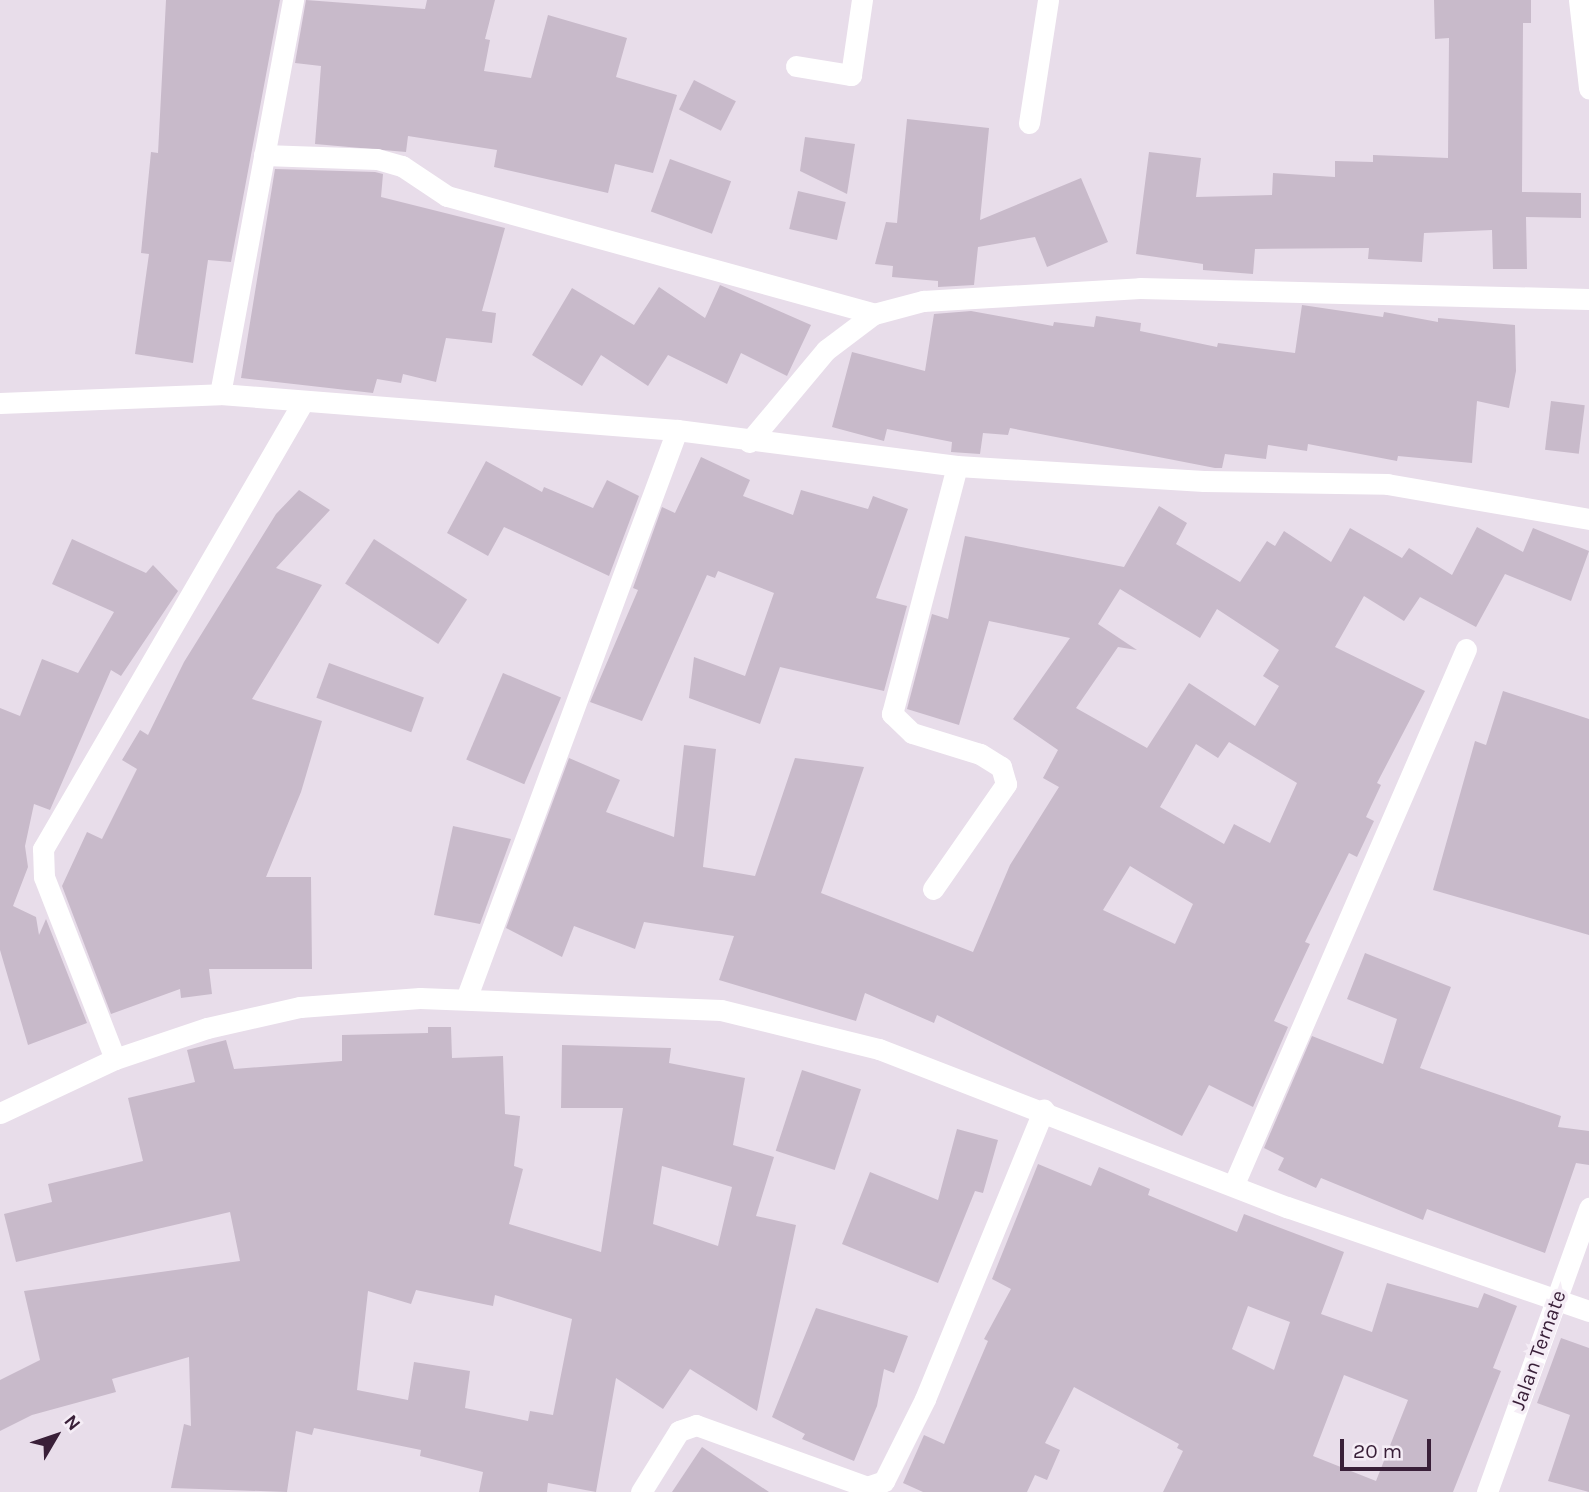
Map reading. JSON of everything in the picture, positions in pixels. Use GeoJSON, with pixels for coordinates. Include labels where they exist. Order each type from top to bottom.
{"type":"FeatureCollection","features":[{"type":"Feature","properties":{"kind":"street"},"geometry":{"type":"LineString","coordinates":[[220,394],[293,0]]}},
{"type":"Feature","properties":{"kind":"street"},"geometry":{"type":"LineString","coordinates":[[796,66],[851,75],[862,0]]}},
{"type":"Feature","properties":{"kind":"street"},"geometry":{"type":"LineString","coordinates":[[1029,123],[1048,0]]}},
{"type":"Feature","properties":{"kind":"street"},"geometry":{"type":"LineString","coordinates":[[1579,0],[1589,88]]}},
{"type":"Feature","properties":{"kind":"street"},"geometry":{"type":"LineString","coordinates":[[264,155],[377,159],[402,166],[447,196],[874,314]]}},
{"type":"Feature","properties":{"kind":"street"},"geometry":{"type":"LineString","coordinates":[[749,442],[826,350],[874,314],[923,301],[1140,288],[1589,299]]}},
{"type":"Feature","properties":{"kind":"street"},"geometry":{"type":"LineString","coordinates":[[0,403],[220,394],[677,430],[749,442],[957,466],[1204,481],[1387,484],[1589,519]]}},
{"type":"Feature","properties":{"kind":"street"},"geometry":{"type":"LineString","coordinates":[[115,1059],[44,877],[43,849],[303,402]]}},
{"type":"Feature","properties":{"kind":"street"},"geometry":{"type":"LineString","coordinates":[[466,999],[677,430]]}},
{"type":"Feature","properties":{"kind":"street"},"geometry":{"type":"LineString","coordinates":[[933,889],[1006,784],[1001,767],[912,733],[891,714],[957,466]]}},
{"type":"Feature","properties":{"kind":"street"},"geometry":{"type":"LineString","coordinates":[[1234,1184],[1466,649]]}},
{"type":"Feature","properties":{"kind":"street"},"geometry":{"type":"LineString","coordinates":[[0,1113],[115,1059],[207,1028],[300,1007],[466,999],[721,1010],[879,1049],[1234,1184],[1287,1208],[1557,1297],[1589,1311]]}},
{"type":"Feature","properties":{"kind":"street"},"geometry":{"type":"LineString","coordinates":[[641,1492],[679,1431],[696,1425],[867,1487],[884,1481],[930,1388],[1044,1110]]}},
{"type":"Feature","properties":{"kind":"street","name":"Jalan Ternate"},"geometry":{"type":"LineString","coordinates":[[1488,1492],[1589,1208]]}},
{"type":"Feature","properties":{"kind":"building"},"geometry":{"type":"Polygon","coordinates":[[[166,0],[280,0],[231,262],[208,260],[193,363],[135,354],[149,254],[141,253],[151,152],[158,153],[166,0]]]}},
{"type":"Feature","properties":{"kind":"building"},"geometry":{"type":"Polygon","coordinates":[[[306,0],[425,9],[427,0],[495,0],[485,39],[490,40],[484,71],[531,78],[548,15],[627,38],[616,77],[677,95],[653,173],[615,164],[608,193],[494,167],[497,150],[408,136],[406,152],[315,144],[321,66],[295,63],[306,0]]]}},
{"type":"Feature","properties":{"kind":"building"},"geometry":{"type":"Polygon","coordinates":[[[1434,0],[1531,0],[1531,23],[1523,23],[1522,192],[1581,193],[1581,218],[1526,217],[1527,269],[1493,269],[1492,230],[1424,233],[1422,262],[1368,259],[1369,248],[1255,249],[1253,274],[1203,270],[1203,264],[1136,254],[1149,152],[1201,158],[1196,197],[1272,195],[1273,173],[1335,177],[1335,161],[1373,162],[1373,155],[1448,158],[1449,38],[1435,39],[1434,0]]]}},
{"type":"Feature","properties":{"kind":"building"},"geometry":{"type":"Polygon","coordinates":[[[694,80],[736,101],[721,131],[679,109],[694,80]]]}},
{"type":"Feature","properties":{"kind":"building"},"geometry":{"type":"Polygon","coordinates":[[[907,119],[989,128],[980,220],[1081,178],[1108,242],[1047,267],[1035,237],[978,247],[974,285],[938,287],[938,281],[892,277],[893,266],[875,264],[886,222],[897,223],[907,119]]]}},
{"type":"Feature","properties":{"kind":"building"},"geometry":{"type":"Polygon","coordinates":[[[805,137],[855,144],[847,194],[800,171],[805,137]]]}},
{"type":"Feature","properties":{"kind":"building"},"geometry":{"type":"Polygon","coordinates":[[[670,159],[731,181],[712,234],[651,212],[670,159]]]}},
{"type":"Feature","properties":{"kind":"building"},"geometry":{"type":"Polygon","coordinates":[[[275,169],[383,174],[381,197],[505,228],[482,311],[496,313],[492,343],[446,338],[436,382],[403,374],[401,383],[377,379],[373,393],[241,378],[275,169]]]}},
{"type":"Feature","properties":{"kind":"building"},"geometry":{"type":"Polygon","coordinates":[[[798,191],[846,202],[837,240],[789,229],[798,191]]]}},
{"type":"Feature","properties":{"kind":"building"},"geometry":{"type":"Polygon","coordinates":[[[720,285],[811,325],[787,376],[741,353],[727,384],[668,355],[648,386],[601,355],[582,386],[532,355],[572,288],[634,325],[659,287],[705,318],[720,285]]]}},
{"type":"Feature","properties":{"kind":"building"},"geometry":{"type":"Polygon","coordinates":[[[1302,305],[1383,317],[1384,312],[1438,322],[1438,318],[1515,325],[1516,371],[1509,408],[1477,401],[1472,463],[1398,456],[1397,461],[1308,444],[1307,451],[1268,445],[1266,459],[1225,454],[1222,468],[1215,468],[1010,428],[1008,435],[983,433],[980,454],[951,452],[952,442],[887,429],[884,441],[832,427],[852,352],[925,371],[934,314],[971,311],[1053,326],[1054,322],[1094,327],[1096,316],[1141,323],[1140,331],[1217,347],[1218,343],[1295,353],[1302,305]]]}},
{"type":"Feature","properties":{"kind":"building"},"geometry":{"type":"Polygon","coordinates":[[[1551,401],[1585,405],[1579,454],[1545,450],[1551,401]]]}},
{"type":"Feature","properties":{"kind":"building"},"geometry":{"type":"Polygon","coordinates":[[[701,457],[750,480],[743,496],[793,515],[801,490],[868,509],[873,496],[908,509],[876,598],[907,606],[884,691],[780,667],[760,724],[689,698],[694,657],[745,676],[774,593],[718,571],[715,578],[707,575],[642,721],[590,702],[638,590],[633,588],[662,507],[675,513],[701,457]]]}},
{"type":"Feature","properties":{"kind":"building"},"geometry":{"type":"Polygon","coordinates":[[[486,461],[542,492],[544,487],[593,508],[607,480],[639,496],[609,576],[504,527],[488,556],[447,533],[486,461]]]}},
{"type":"Feature","properties":{"kind":"building"},"geometry":{"type":"Polygon","coordinates":[[[299,490],[330,510],[276,568],[322,585],[252,699],[322,721],[301,792],[266,877],[311,877],[312,969],[209,969],[212,994],[181,998],[180,989],[111,1014],[62,886],[87,832],[102,839],[137,769],[122,760],[140,730],[148,735],[184,662],[276,514],[299,490]]]}},
{"type":"Feature","properties":{"kind":"building"},"geometry":{"type":"Polygon","coordinates":[[[1159,506],[1187,523],[1176,544],[1240,582],[1267,541],[1275,546],[1284,531],[1331,562],[1350,528],[1402,558],[1409,548],[1452,575],[1477,527],[1523,552],[1533,528],[1589,551],[1571,601],[1505,574],[1476,627],[1420,597],[1404,621],[1364,596],[1335,647],[1425,691],[1377,783],[1381,785],[1366,817],[1374,821],[1357,857],[1349,853],[1305,942],[1310,944],[1274,1021],[1288,1027],[1253,1107],[1209,1085],[1182,1136],[937,1015],[934,1023],[865,993],[856,1021],[719,980],[734,936],[644,922],[635,949],[574,926],[562,957],[506,928],[569,758],[620,780],[606,812],[674,837],[684,745],[716,749],[703,867],[755,876],[795,758],[864,767],[821,893],[973,952],[1010,865],[1059,787],[1043,778],[1058,750],[1013,719],[1070,638],[989,621],[959,725],[907,709],[932,614],[948,619],[965,536],[1124,567],[1159,506]],[[1120,589],[1098,624],[1137,650],[1118,647],[1076,708],[1147,748],[1189,683],[1255,726],[1279,686],[1263,676],[1279,650],[1217,609],[1200,638],[1120,589]],[[1229,742],[1218,758],[1196,744],[1160,807],[1224,844],[1234,824],[1270,843],[1297,783],[1229,742]],[[1130,866],[1103,910],[1175,944],[1193,904],[1130,866]]]}},
{"type":"Feature","properties":{"kind":"building"},"geometry":{"type":"Polygon","coordinates":[[[72,539],[146,573],[153,565],[178,591],[121,676],[111,670],[50,810],[34,804],[25,846],[28,867],[13,906],[36,917],[39,935],[46,919],[87,1023],[28,1045],[0,950],[0,708],[20,716],[42,659],[78,673],[114,612],[52,584],[72,539]]]}},
{"type":"Feature","properties":{"kind":"building"},"geometry":{"type":"Polygon","coordinates":[[[374,539],[467,599],[438,644],[345,583],[374,539]]]}},
{"type":"Feature","properties":{"kind":"building"},"geometry":{"type":"Polygon","coordinates":[[[329,663],[424,698],[411,732],[316,698],[329,663]]]}},
{"type":"Feature","properties":{"kind":"building"},"geometry":{"type":"Polygon","coordinates":[[[503,673],[561,698],[524,784],[466,760],[503,673]]]}},
{"type":"Feature","properties":{"kind":"building"},"geometry":{"type":"Polygon","coordinates":[[[1503,691],[1589,719],[1589,935],[1433,890],[1475,741],[1486,745],[1503,691]]]}},
{"type":"Feature","properties":{"kind":"building"},"geometry":{"type":"Polygon","coordinates":[[[453,826],[511,839],[480,924],[434,915],[453,826]]]}},
{"type":"Feature","properties":{"kind":"building"},"geometry":{"type":"Polygon","coordinates":[[[1365,953],[1451,987],[1420,1068],[1561,1116],[1558,1127],[1589,1131],[1589,1165],[1576,1163],[1545,1253],[1427,1209],[1423,1220],[1321,1178],[1316,1188],[1278,1170],[1284,1158],[1264,1148],[1312,1036],[1383,1064],[1397,1019],[1347,999],[1365,953]]]}},
{"type":"Feature","properties":{"kind":"building"},"geometry":{"type":"Polygon","coordinates":[[[428,1027],[451,1027],[452,1058],[503,1056],[505,1114],[520,1116],[514,1166],[523,1169],[509,1224],[601,1252],[623,1108],[561,1108],[562,1045],[671,1048],[669,1063],[745,1078],[733,1145],[774,1157],[756,1216],[796,1225],[757,1411],[690,1369],[663,1409],[616,1378],[596,1492],[548,1483],[547,1492],[479,1492],[483,1472],[420,1456],[421,1450],[314,1428],[312,1435],[296,1431],[287,1492],[171,1488],[184,1424],[191,1426],[189,1357],[112,1379],[116,1392],[32,1415],[0,1431],[0,1380],[40,1360],[24,1291],[240,1261],[230,1212],[16,1262],[4,1214],[52,1202],[48,1184],[143,1161],[128,1098],[195,1082],[187,1050],[226,1040],[234,1069],[342,1061],[342,1035],[428,1033],[428,1027]],[[662,1166],[653,1224],[718,1246],[732,1187],[662,1166]],[[416,1290],[411,1304],[368,1291],[357,1390],[408,1400],[414,1362],[470,1371],[465,1408],[528,1421],[530,1411],[553,1415],[572,1319],[495,1295],[493,1306],[416,1290]]]}},
{"type":"Feature","properties":{"kind":"building"},"geometry":{"type":"Polygon","coordinates":[[[802,1070],[861,1089],[835,1170],[776,1151],[802,1070]]]}},
{"type":"Feature","properties":{"kind":"building"},"geometry":{"type":"Polygon","coordinates":[[[957,1129],[998,1140],[983,1193],[975,1191],[938,1283],[842,1244],[870,1172],[938,1200],[957,1129]]]}},
{"type":"Feature","properties":{"kind":"building"},"geometry":{"type":"Polygon","coordinates":[[[1038,1164],[1091,1186],[1099,1167],[1150,1189],[1148,1195],[1237,1232],[1244,1214],[1344,1252],[1321,1314],[1372,1332],[1387,1283],[1478,1308],[1484,1293],[1517,1306],[1493,1368],[1501,1371],[1453,1492],[1163,1492],[1183,1451],[1177,1448],[1179,1444],[1074,1387],[1045,1443],[1060,1450],[1047,1480],[1035,1475],[1027,1492],[923,1492],[903,1483],[924,1435],[944,1444],[988,1341],[984,1339],[1011,1289],[992,1279],[1038,1164]],[[1248,1306],[1232,1349],[1274,1370],[1290,1322],[1248,1306]],[[1344,1375],[1313,1456],[1376,1481],[1408,1400],[1344,1375]]]}},
{"type":"Feature","properties":{"kind":"building"},"geometry":{"type":"Polygon","coordinates":[[[816,1308],[908,1336],[894,1373],[884,1369],[877,1406],[854,1461],[802,1439],[805,1434],[772,1417],[816,1308]]]}},
{"type":"Feature","properties":{"kind":"building"},"geometry":{"type":"Polygon","coordinates":[[[1561,1338],[1589,1348],[1589,1492],[1548,1481],[1570,1415],[1537,1403],[1561,1338]]]}},
{"type":"Feature","properties":{"kind":"building"},"geometry":{"type":"Polygon","coordinates":[[[702,1447],[769,1492],[672,1492],[702,1447]]]}}]}
